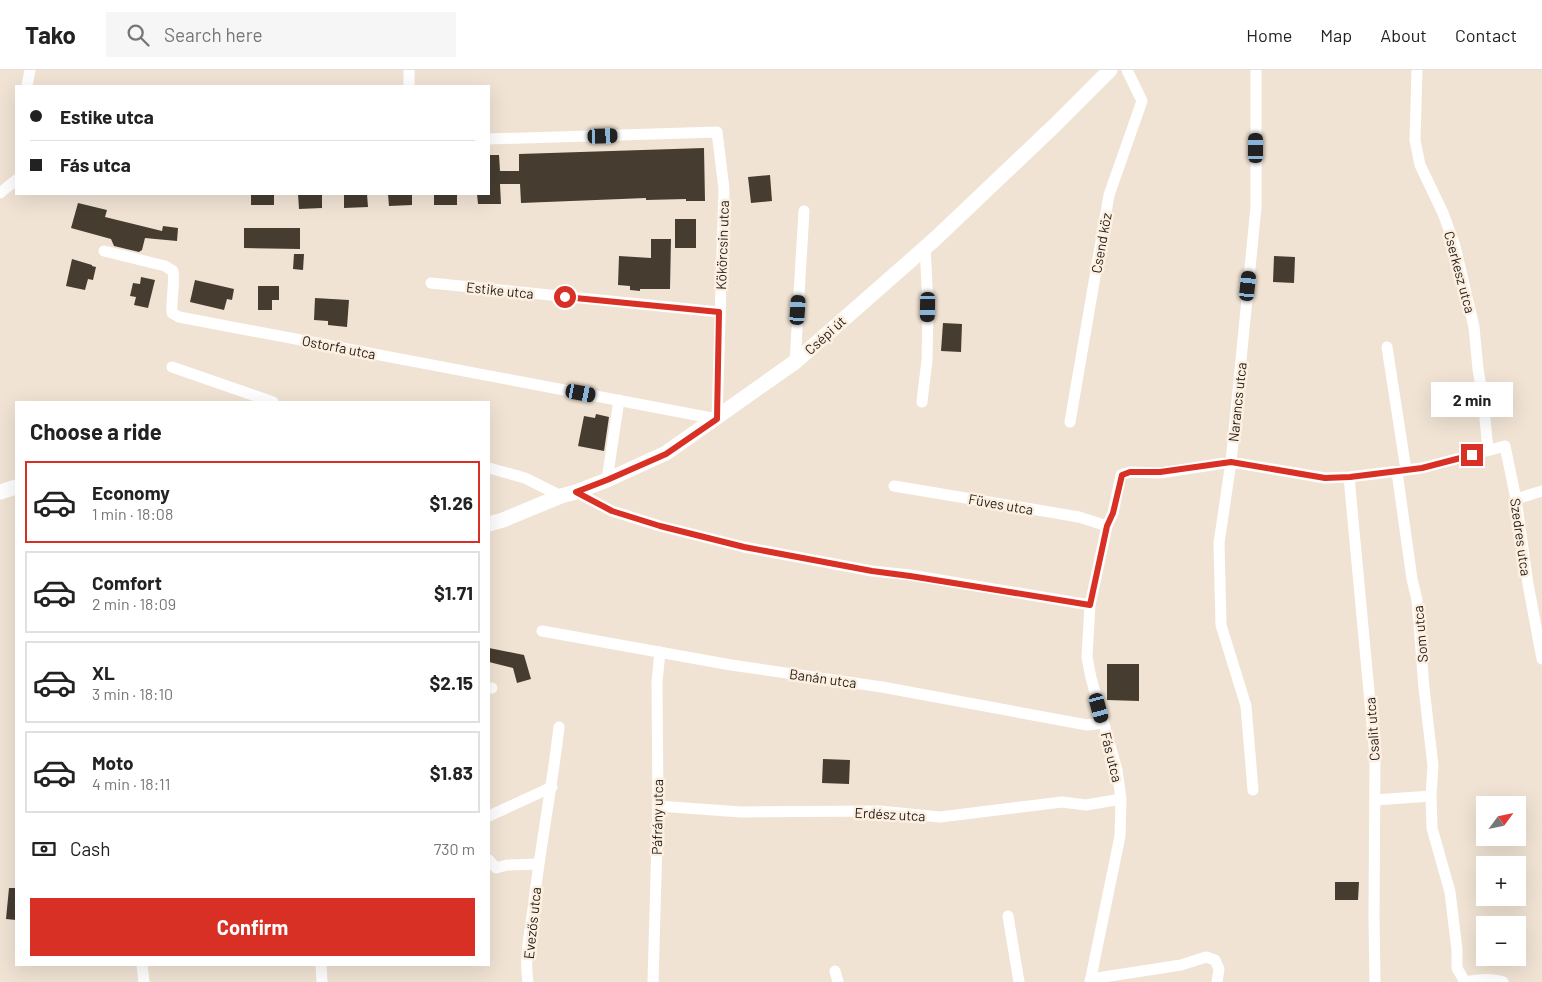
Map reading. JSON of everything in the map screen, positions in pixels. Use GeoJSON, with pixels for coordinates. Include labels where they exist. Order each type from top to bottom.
{"type":"FeatureCollection","features":[{"type":"Feature","properties":{"kind":"street"},"geometry":{"type":"LineString","coordinates":[[27,85],[30,70]]}},
{"type":"Feature","properties":{"kind":"street"},"geometry":{"type":"LineString","coordinates":[[409,70],[409,85]]}},
{"type":"Feature","properties":{"kind":"street","name":"Csépi út"},"geometry":{"type":"LineString","coordinates":[[490,524],[607,480],[666,454],[795,362],[925,246],[1055,125],[1110,70]]}},
{"type":"Feature","properties":{"kind":"street","name":"Csend köz"},"geometry":{"type":"LineString","coordinates":[[1070,422],[1109,195],[1142,101],[1128,70]]}},
{"type":"Feature","properties":{"kind":"street","name":"Narancs utca"},"geometry":{"type":"LineString","coordinates":[[1253,790],[1246,706],[1221,625],[1220,543],[1231,462],[1256,208],[1256,70]]}},
{"type":"Feature","properties":{"kind":"street","name":"Cserkesz utca"},"geometry":{"type":"LineString","coordinates":[[1417,70],[1414,140],[1420,165],[1443,213],[1455,246],[1474,327],[1488,450]]}},
{"type":"Feature","properties":{"kind":"street","name":"Kökörcsin utca"},"geometry":{"type":"LineString","coordinates":[[490,139],[717,132],[724,188],[717,419]]}},
{"type":"Feature","properties":{"kind":"street"},"geometry":{"type":"LineString","coordinates":[[0,192],[15,181]]}},
{"type":"Feature","properties":{"kind":"street"},"geometry":{"type":"LineString","coordinates":[[795,362],[804,211]]}},
{"type":"Feature","properties":{"kind":"street"},"geometry":{"type":"LineString","coordinates":[[922,402],[927,360],[928,307],[925,246]]}},
{"type":"Feature","properties":{"kind":"street","name":"Ostorfa utca"},"geometry":{"type":"LineString","coordinates":[[104,251],[165,266],[173,271],[175,282],[171,304],[172,312],[179,317],[717,419]]}},
{"type":"Feature","properties":{"kind":"street","name":"Estike utca"},"geometry":{"type":"LineString","coordinates":[[431,283],[719,312]]}},
{"type":"Feature","properties":{"kind":"street","name":"Som utca"},"geometry":{"type":"LineString","coordinates":[[1387,347],[1402,471],[1412,579],[1417,600],[1433,766],[1431,796],[1432,828],[1450,892],[1457,950],[1457,968],[1465,982]]}},
{"type":"Feature","properties":{"kind":"street"},"geometry":{"type":"LineString","coordinates":[[172,367],[270,401]]}},
{"type":"Feature","properties":{"kind":"street"},"geometry":{"type":"LineString","coordinates":[[607,480],[619,400]]}},
{"type":"Feature","properties":{"kind":"street","name":"Fás utca"},"geometry":{"type":"LineString","coordinates":[[1091,981],[1120,836],[1120,799],[1117,770],[1091,678],[1087,657],[1090,605],[1107,526],[1113,513],[1122,475],[1130,472],[1160,472],[1231,462],[1325,478],[1350,477],[1422,468],[1504,446]]}},
{"type":"Feature","properties":{"kind":"street","name":"Szedres utca"},"geometry":{"type":"LineString","coordinates":[[1504,446],[1516,499],[1528,584],[1542,659]]}},
{"type":"Feature","properties":{"kind":"street"},"geometry":{"type":"LineString","coordinates":[[490,468],[525,478],[561,496]]}},
{"type":"Feature","properties":{"kind":"street","name":"Csalit utca"},"geometry":{"type":"LineString","coordinates":[[1350,477],[1375,756],[1375,982]]}},
{"type":"Feature","properties":{"kind":"street","name":"Füves utca"},"geometry":{"type":"LineString","coordinates":[[894,486],[1078,517],[1107,526]]}},
{"type":"Feature","properties":{"kind":"street"},"geometry":{"type":"LineString","coordinates":[[0,492],[15,487]]}},
{"type":"Feature","properties":{"kind":"street"},"geometry":{"type":"LineString","coordinates":[[576,492],[612,511],[660,526],[744,547],[872,571],[1090,605]]}},
{"type":"Feature","properties":{"kind":"street"},"geometry":{"type":"LineString","coordinates":[[1516,499],[1542,492]]}},
{"type":"Feature","properties":{"kind":"street","name":"Banán utca"},"geometry":{"type":"LineString","coordinates":[[542,631],[731,665],[882,687],[1087,725],[1103,723]]}},
{"type":"Feature","properties":{"kind":"street","name":"Páfrány utca"},"geometry":{"type":"LineString","coordinates":[[653,982],[658,806],[657,682],[660,652]]}},
{"type":"Feature","properties":{"kind":"street","name":"Evezős utca"},"geometry":{"type":"LineString","coordinates":[[528,982],[530,936],[538,864],[552,787],[559,727]]}},
{"type":"Feature","properties":{"kind":"street"},"geometry":{"type":"LineString","coordinates":[[490,816],[552,787]]}},
{"type":"Feature","properties":{"kind":"street"},"geometry":{"type":"LineString","coordinates":[[1375,800],[1431,796]]}},
{"type":"Feature","properties":{"kind":"street","name":"Erdész utca"},"geometry":{"type":"LineString","coordinates":[[658,806],[741,812],[879,811],[940,817],[1062,802],[1086,805],[1120,799]]}},
{"type":"Feature","properties":{"kind":"street"},"geometry":{"type":"LineString","coordinates":[[490,861],[496,868],[538,864]]}},
{"type":"Feature","properties":{"kind":"street"},"geometry":{"type":"LineString","coordinates":[[1008,916],[1019,982]]}},
{"type":"Feature","properties":{"kind":"street"},"geometry":{"type":"LineString","coordinates":[[1091,981],[1181,965],[1206,958],[1215,960],[1219,969],[1217,982]]}},
{"type":"Feature","properties":{"kind":"street"},"geometry":{"type":"LineString","coordinates":[[142,966],[144,982]]}},
{"type":"Feature","properties":{"kind":"street"},"geometry":{"type":"LineString","coordinates":[[321,966],[322,982]]}},
{"type":"Feature","properties":{"kind":"street"},"geometry":{"type":"LineString","coordinates":[[1465,982],[1479,979],[1495,979],[1504,982]]}},
{"type":"Feature","properties":{"kind":"building"},"geometry":{"type":"Polygon","coordinates":[[[704,148],[705,201],[686,201],[686,199],[646,200],[646,198],[521,203],[520,184],[500,184],[501,204],[478,204],[477,195],[490,195],[490,155],[499,155],[500,171],[519,171],[519,154],[704,148]]]}},
{"type":"Feature","properties":{"kind":"building"},"geometry":{"type":"Polygon","coordinates":[[[770,175],[772,201],[751,203],[748,177],[770,175]]]}},
{"type":"Feature","properties":{"kind":"building"},"geometry":{"type":"Polygon","coordinates":[[[251,195],[274,195],[274,205],[251,205],[251,195]]]}},
{"type":"Feature","properties":{"kind":"building"},"geometry":{"type":"Polygon","coordinates":[[[298,195],[322,195],[322,208],[299,209],[298,195]]]}},
{"type":"Feature","properties":{"kind":"building"},"geometry":{"type":"Polygon","coordinates":[[[344,195],[367,195],[368,207],[344,208],[344,195]]]}},
{"type":"Feature","properties":{"kind":"building"},"geometry":{"type":"Polygon","coordinates":[[[388,195],[412,195],[412,205],[389,206],[388,195]]]}},
{"type":"Feature","properties":{"kind":"building"},"geometry":{"type":"Polygon","coordinates":[[[434,195],[457,195],[457,205],[434,205],[434,195]]]}},
{"type":"Feature","properties":{"kind":"building"},"geometry":{"type":"Polygon","coordinates":[[[78,203],[107,210],[105,217],[162,231],[163,226],[178,228],[177,241],[145,238],[142,250],[139,252],[114,246],[111,239],[71,228],[78,203]]]}},
{"type":"Feature","properties":{"kind":"building"},"geometry":{"type":"Polygon","coordinates":[[[675,219],[696,219],[696,248],[675,248],[675,219]]]}},
{"type":"Feature","properties":{"kind":"building"},"geometry":{"type":"Polygon","coordinates":[[[244,228],[300,228],[300,249],[244,248],[244,228]]]}},
{"type":"Feature","properties":{"kind":"building"},"geometry":{"type":"Polygon","coordinates":[[[651,239],[671,239],[670,289],[640,289],[640,291],[630,290],[630,286],[618,285],[619,256],[651,258],[651,239]]]}},
{"type":"Feature","properties":{"kind":"building"},"geometry":{"type":"Polygon","coordinates":[[[294,254],[304,254],[303,270],[293,269],[294,254]]]}},
{"type":"Feature","properties":{"kind":"building"},"geometry":{"type":"Polygon","coordinates":[[[1274,256],[1295,257],[1294,283],[1273,282],[1274,256]]]}},
{"type":"Feature","properties":{"kind":"building"},"geometry":{"type":"Polygon","coordinates":[[[72,259],[96,267],[93,280],[88,279],[85,290],[66,286],[72,259]]]}},
{"type":"Feature","properties":{"kind":"building"},"geometry":{"type":"Polygon","coordinates":[[[141,277],[155,280],[148,308],[134,305],[136,297],[130,296],[133,283],[140,284],[141,277]]]}},
{"type":"Feature","properties":{"kind":"building"},"geometry":{"type":"Polygon","coordinates":[[[195,280],[234,289],[232,300],[227,299],[224,310],[190,302],[195,280]]]}},
{"type":"Feature","properties":{"kind":"building"},"geometry":{"type":"Polygon","coordinates":[[[258,286],[279,286],[279,300],[272,300],[272,310],[258,310],[258,286]]]}},
{"type":"Feature","properties":{"kind":"building"},"geometry":{"type":"Polygon","coordinates":[[[315,298],[349,300],[347,327],[328,325],[328,321],[314,320],[315,298]]]}},
{"type":"Feature","properties":{"kind":"building"},"geometry":{"type":"Polygon","coordinates":[[[943,323],[962,324],[961,352],[941,351],[943,323]]]}},
{"type":"Feature","properties":{"kind":"building"},"geometry":{"type":"Polygon","coordinates":[[[596,414],[609,417],[604,451],[578,446],[584,416],[595,418],[596,414]]]}},
{"type":"Feature","properties":{"kind":"building"},"geometry":{"type":"Polygon","coordinates":[[[490,648],[524,655],[531,679],[517,683],[513,668],[490,662],[490,648]]]}},
{"type":"Feature","properties":{"kind":"building"},"geometry":{"type":"Polygon","coordinates":[[[1107,664],[1139,664],[1139,701],[1107,700],[1107,664]]]}},
{"type":"Feature","properties":{"kind":"building"},"geometry":{"type":"Polygon","coordinates":[[[823,759],[850,760],[849,784],[822,783],[823,759]]]}},
{"type":"Feature","properties":{"kind":"building"},"geometry":{"type":"Polygon","coordinates":[[[1335,882],[1359,882],[1358,900],[1335,900],[1335,882]]]}},
{"type":"Feature","properties":{"kind":"building"},"geometry":{"type":"Polygon","coordinates":[[[9,888],[15,888],[15,920],[6,919],[9,888]]]}},
{"type":"Feature","properties":{"kind":"route"},"geometry":{"type":"LineString","coordinates":[[565,297],[719,312],[717,419],[666,454],[576,492],[612,511],[660,526],[744,547],[872,571],[1090,605],[1107,526],[1113,513],[1122,475],[1130,472],[1160,472],[1231,462],[1325,478],[1350,477],[1422,468],[1472,455]]}}]}
